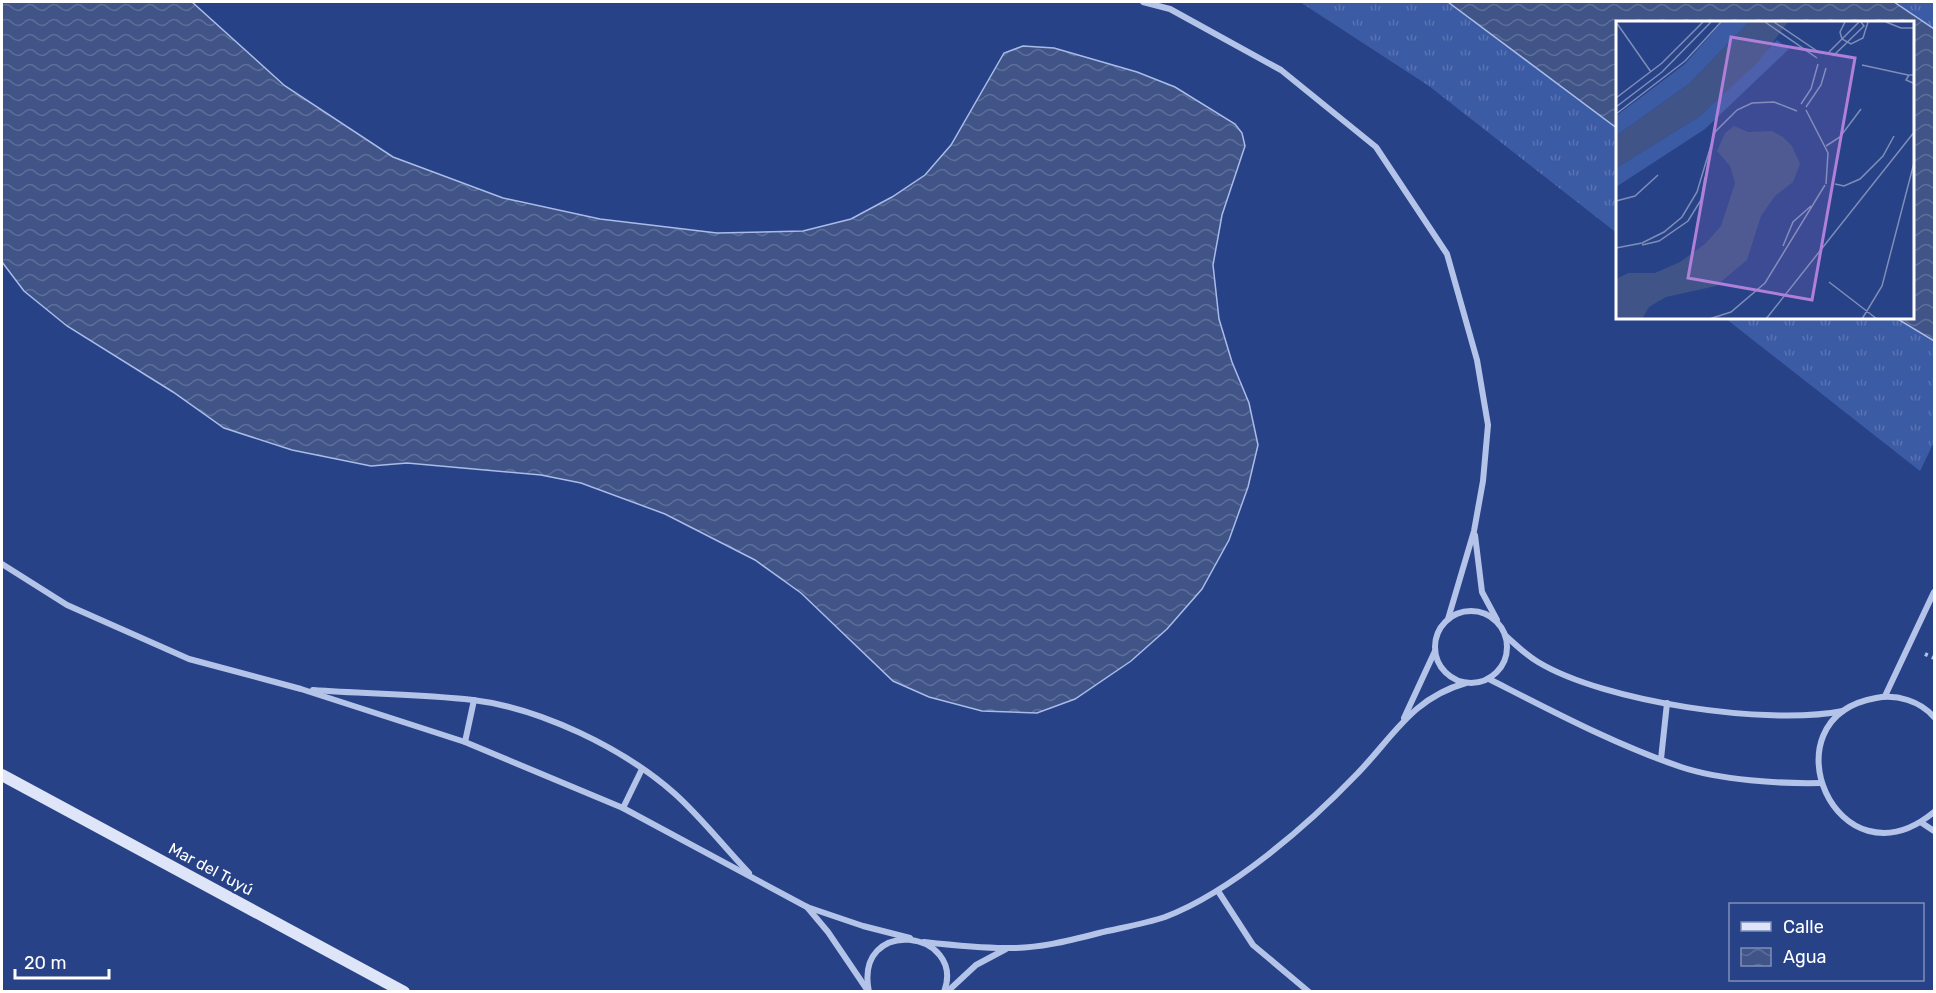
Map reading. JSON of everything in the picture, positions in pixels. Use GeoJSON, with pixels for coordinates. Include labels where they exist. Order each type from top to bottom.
{"type":"FeatureCollection","features":[{"type":"Feature","properties":{"kind":"street"},"geometry":{"type":"LineString","coordinates":[[1143,2],[1170,9],[1281,70],[1377,147],[1447,254],[1477,360],[1488,425],[1483,481],[1474,531],[1448,619],[1436,638],[1437,662],[1454,680],[1478,683],[1489,679],[1505,661],[1506,636]]}},
{"type":"Feature","properties":{"kind":"street"},"geometry":{"type":"LineString","coordinates":[[1474,531],[1482,592],[1506,636],[1538,662],[1591,685],[1667,703],[1762,716],[1818,716],[1843,711],[1863,700],[1885,696],[1902,698],[1934,714]]}},
{"type":"Feature","properties":{"kind":"street"},"geometry":{"type":"LineString","coordinates":[[2,564],[67,605],[189,659],[301,689],[465,742],[623,808],[807,907],[864,926],[924,942],[1006,949],[1056,944],[1164,917],[1218,891],[1276,848],[1348,782],[1403,720],[1443,690],[1466,683]]}},
{"type":"Feature","properties":{"kind":"street"},"geometry":{"type":"LineString","coordinates":[[1885,696],[1935,592]]}},
{"type":"Feature","properties":{"kind":"street"},"geometry":{"type":"LineString","coordinates":[[1448,619],[1458,613],[1481,612],[1500,626]]}},
{"type":"Feature","properties":{"kind":"street"},"geometry":{"type":"LineString","coordinates":[[1403,720],[1435,650]]}},
{"type":"Feature","properties":{"kind":"street"},"geometry":{"type":"LineString","coordinates":[[1489,679],[1587,730],[1683,768],[1783,784],[1821,783]]}},
{"type":"Feature","properties":{"kind":"street"},"geometry":{"type":"LineString","coordinates":[[301,689],[474,700],[528,714],[583,734],[642,769],[674,793],[754,878]]}},
{"type":"Feature","properties":{"kind":"street"},"geometry":{"type":"LineString","coordinates":[[465,742],[474,700]]}},
{"type":"Feature","properties":{"kind":"street"},"geometry":{"type":"LineString","coordinates":[[1660,759],[1667,703]]}},
{"type":"Feature","properties":{"kind":"street"},"geometry":{"type":"LineString","coordinates":[[1843,711],[1828,729],[1819,749],[1818,772],[1824,794],[1838,813],[1856,826],[1878,832],[1889,832],[1900,831],[1922,823],[1935,812]]}},
{"type":"Feature","properties":{"kind":"street"},"geometry":{"type":"LineString","coordinates":[[623,808],[642,769]]}},
{"type":"Feature","properties":{"kind":"street","name":"Mar del Tuyú"},"geometry":{"type":"LineString","coordinates":[[2,775],[404,992]]}},
{"type":"Feature","properties":{"kind":"street"},"geometry":{"type":"LineString","coordinates":[[1922,823],[1935,831]]}},
{"type":"Feature","properties":{"kind":"street"},"geometry":{"type":"LineString","coordinates":[[1218,891],[1253,945],[1309,992]]}},
{"type":"Feature","properties":{"kind":"street"},"geometry":{"type":"LineString","coordinates":[[807,907],[828,932],[868,992]]}},
{"type":"Feature","properties":{"kind":"street"},"geometry":{"type":"LineString","coordinates":[[868,992],[868,967],[874,955],[890,942],[910,938]]}},
{"type":"Feature","properties":{"kind":"street"},"geometry":{"type":"LineString","coordinates":[[924,942],[935,950],[943,962],[947,973],[946,992]]}},
{"type":"Feature","properties":{"kind":"street"},"geometry":{"type":"LineString","coordinates":[[946,992],[976,965],[1006,949]]}},
{"type":"Feature","properties":{"kind":"green space"},"geometry":{"type":"Polygon","coordinates":[[[1300,2],[1448,2],[1616,128],[1616,232],[1429,86],[1300,2]]]}},
{"type":"Feature","properties":{"kind":"green space"},"geometry":{"type":"Polygon","coordinates":[[[1894,2],[1934,2],[1934,29],[1894,2]]]}},
{"type":"Feature","properties":{"kind":"green space"},"geometry":{"type":"Polygon","coordinates":[[[1728,320],[1899,320],[1934,341],[1934,442],[1920,471],[1728,320]]]}},
{"type":"Feature","properties":{"kind":"water"},"geometry":{"type":"Polygon","coordinates":[[[2,2],[192,2],[285,86],[393,157],[503,198],[600,219],[717,233],[803,231],[851,219],[892,197],[925,175],[951,145],[1004,53],[1023,46],[1054,48],[1137,72],[1175,87],[1235,124],[1242,133],[1245,146],[1222,215],[1213,265],[1219,319],[1232,362],[1249,403],[1258,445],[1248,487],[1229,540],[1202,589],[1167,629],[1131,661],[1075,699],[1037,713],[982,711],[929,697],[893,681],[801,593],[755,560],[665,514],[581,483],[541,475],[407,463],[371,466],[292,450],[224,428],[173,392],[67,326],[24,291],[2,262],[2,2]]]}},
{"type":"Feature","properties":{"kind":"water"},"geometry":{"type":"Polygon","coordinates":[[[1448,2],[1894,2],[1934,29],[1934,341],[1899,320],[1915,320],[1915,21],[1616,21],[1616,128],[1448,2]]]}}]}
